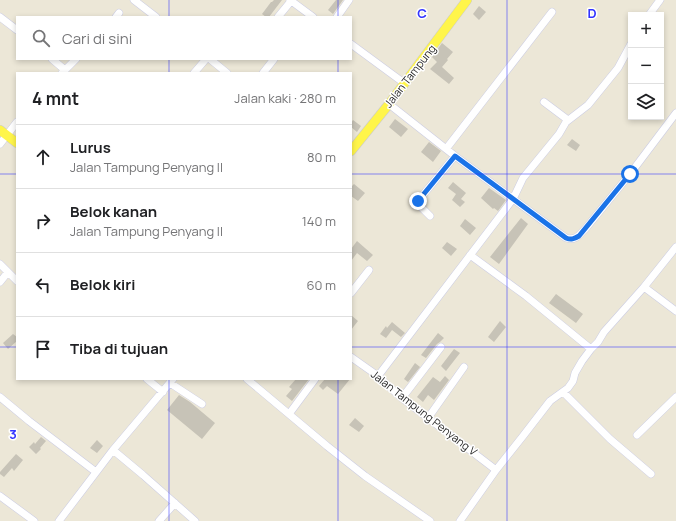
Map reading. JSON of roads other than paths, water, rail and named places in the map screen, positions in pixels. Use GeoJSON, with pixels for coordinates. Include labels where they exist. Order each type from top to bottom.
{"type":"FeatureCollection","features":[{"type":"Feature","properties":{"kind":"main road","name":"Jalan Tampung"},"geometry":{"type":"LineString","coordinates":[[352,150],[389,104],[467,0]]}},
{"type":"Feature","properties":{"kind":"main road"},"geometry":{"type":"LineString","coordinates":[[3,133],[16,142]]}},
{"type":"Feature","properties":{"kind":"street"},"geometry":{"type":"LineString","coordinates":[[134,0],[155,16]]}},
{"type":"Feature","properties":{"kind":"street"},"geometry":{"type":"LineString","coordinates":[[338,16],[349,0]]}},
{"type":"Feature","properties":{"kind":"street"},"geometry":{"type":"LineString","coordinates":[[651,12],[660,0]]}},
{"type":"Feature","properties":{"kind":"street"},"geometry":{"type":"LineString","coordinates":[[279,16],[294,2],[310,16]]}},
{"type":"Feature","properties":{"kind":"street"},"geometry":{"type":"LineString","coordinates":[[446,149],[552,12]]}},
{"type":"Feature","properties":{"kind":"street"},"geometry":{"type":"LineString","coordinates":[[0,17],[16,29]]}},
{"type":"Feature","properties":{"kind":"street"},"geometry":{"type":"LineString","coordinates":[[352,45],[404,83]]}},
{"type":"Feature","properties":{"kind":"street"},"geometry":{"type":"LineString","coordinates":[[378,376],[513,199],[523,178],[559,134],[568,120],[588,105],[618,68],[629,48]]}},
{"type":"Feature","properties":{"kind":"street"},"geometry":{"type":"LineString","coordinates":[[53,60],[64,72],[75,60]]}},
{"type":"Feature","properties":{"kind":"street"},"geometry":{"type":"LineString","coordinates":[[195,72],[205,60]]}},
{"type":"Feature","properties":{"kind":"street"},"geometry":{"type":"LineString","coordinates":[[211,60],[226,72]]}},
{"type":"Feature","properties":{"kind":"street"},"geometry":{"type":"LineString","coordinates":[[264,72],[273,60]]}},
{"type":"Feature","properties":{"kind":"street"},"geometry":{"type":"LineString","coordinates":[[544,102],[568,120]]}},
{"type":"Feature","properties":{"kind":"street"},"geometry":{"type":"LineString","coordinates":[[389,104],[455,156],[566,238],[571,239],[579,236],[586,228],[630,174],[676,113]]}},
{"type":"Feature","properties":{"kind":"street"},"geometry":{"type":"LineString","coordinates":[[0,144],[3,133],[16,123]]}},
{"type":"Feature","properties":{"kind":"street"},"geometry":{"type":"LineString","coordinates":[[430,216],[419,205],[418,201],[455,156]]}},
{"type":"Feature","properties":{"kind":"street"},"geometry":{"type":"LineString","coordinates":[[460,521],[496,470],[550,402],[568,388],[573,381],[575,373],[582,361],[597,344],[604,332],[644,287],[676,247]]}},
{"type":"Feature","properties":{"kind":"street"},"geometry":{"type":"LineString","coordinates":[[470,255],[526,296],[591,349]]}},
{"type":"Feature","properties":{"kind":"street"},"geometry":{"type":"LineString","coordinates":[[0,264],[16,280]]}},
{"type":"Feature","properties":{"kind":"street"},"geometry":{"type":"LineString","coordinates":[[352,292],[368,270]]}},
{"type":"Feature","properties":{"kind":"street"},"geometry":{"type":"LineString","coordinates":[[0,282],[8,272]]}},
{"type":"Feature","properties":{"kind":"street"},"geometry":{"type":"LineString","coordinates":[[644,287],[676,311]]}},
{"type":"Feature","properties":{"kind":"street"},"geometry":{"type":"LineString","coordinates":[[402,398],[441,347]]}},
{"type":"Feature","properties":{"kind":"street","name":"Jalan Tampung Penyang V"},"geometry":{"type":"LineString","coordinates":[[352,358],[378,376],[402,398],[496,470]]}},
{"type":"Feature","properties":{"kind":"street"},"geometry":{"type":"LineString","coordinates":[[428,418],[464,367]]}},
{"type":"Feature","properties":{"kind":"street"},"geometry":{"type":"LineString","coordinates":[[148,380],[163,392]]}},
{"type":"Feature","properties":{"kind":"street"},"geometry":{"type":"LineString","coordinates":[[248,380],[327,446],[366,476],[430,521]]}},
{"type":"Feature","properties":{"kind":"street"},"geometry":{"type":"LineString","coordinates":[[289,414],[314,380]]}},
{"type":"Feature","properties":{"kind":"street"},"geometry":{"type":"LineString","coordinates":[[59,521],[113,450],[172,381],[202,404]]}},
{"type":"Feature","properties":{"kind":"street"},"geometry":{"type":"LineString","coordinates":[[562,392],[610,439],[651,474]]}},
{"type":"Feature","properties":{"kind":"street"},"geometry":{"type":"LineString","coordinates":[[0,397],[96,472]]}},
{"type":"Feature","properties":{"kind":"street"},"geometry":{"type":"LineString","coordinates":[[637,435],[676,397]]}},
{"type":"Feature","properties":{"kind":"street"},"geometry":{"type":"LineString","coordinates":[[113,450],[195,521]]}},
{"type":"Feature","properties":{"kind":"street"},"geometry":{"type":"LineString","coordinates":[[0,496],[34,521]]}},
{"type":"Feature","properties":{"kind":"street"},"geometry":{"type":"LineString","coordinates":[[159,521],[174,503]]}}]}
